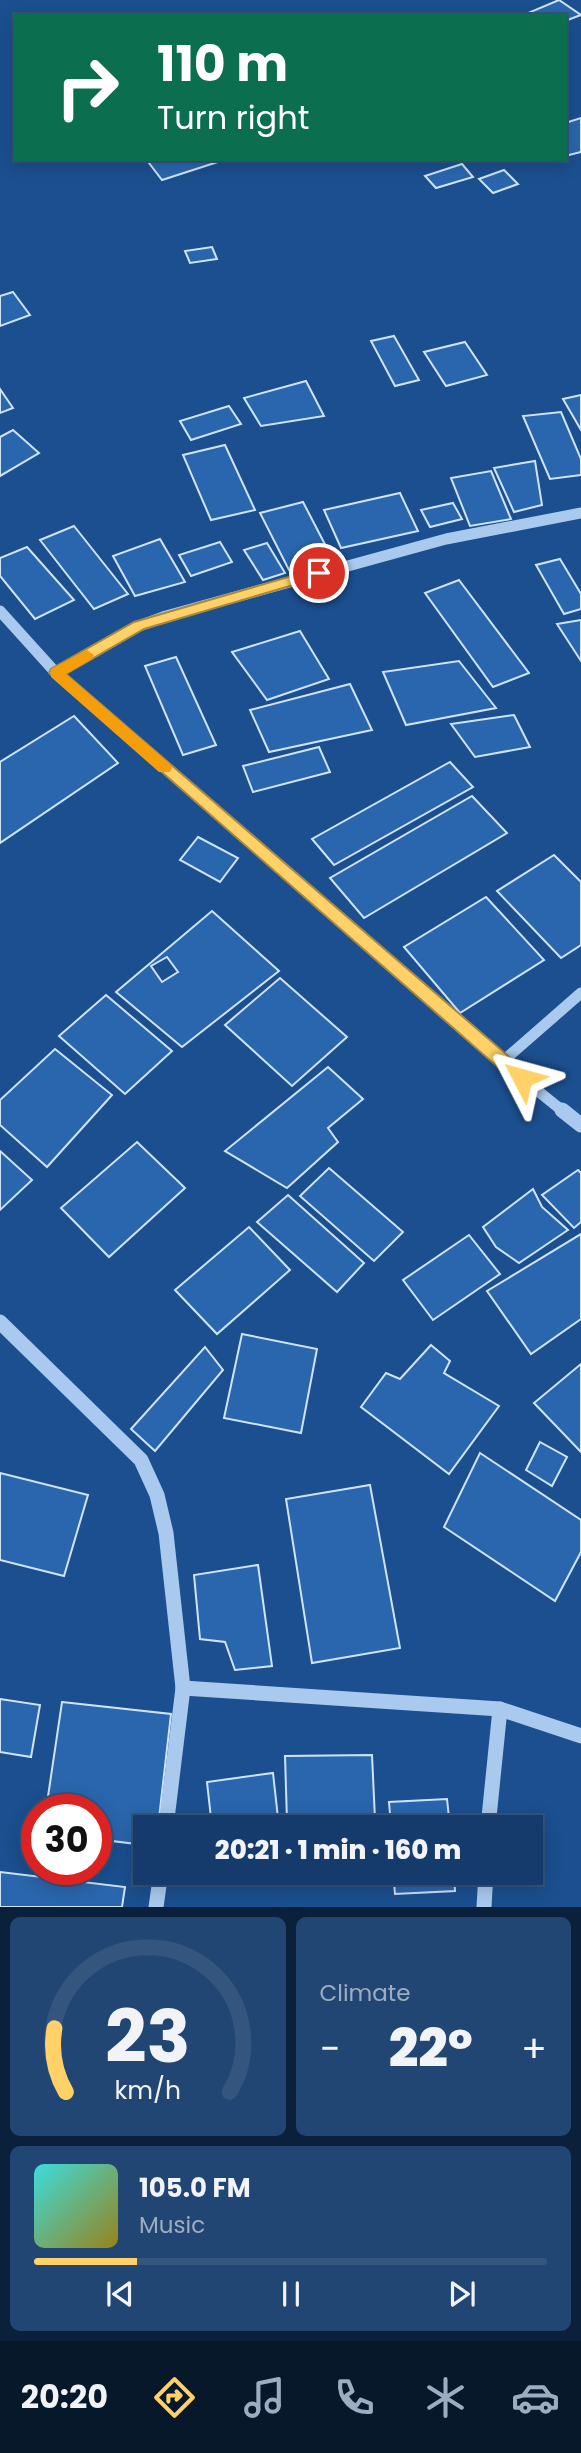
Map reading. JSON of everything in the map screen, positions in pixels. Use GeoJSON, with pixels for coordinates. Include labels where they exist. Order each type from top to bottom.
{"type":"FeatureCollection","features":[{"type":"Feature","properties":{"kind":"street"},"geometry":{"type":"LineString","coordinates":[[56,673],[139,626],[166,616],[446,538],[581,513]]}},
{"type":"Feature","properties":{"kind":"street"},"geometry":{"type":"LineString","coordinates":[[0,611],[56,673],[502,1062],[581,1125]]}},
{"type":"Feature","properties":{"kind":"street"},"geometry":{"type":"LineString","coordinates":[[502,1062],[581,993]]}},
{"type":"Feature","properties":{"kind":"street"},"geometry":{"type":"LineString","coordinates":[[0,1322],[141,1460],[157,1495],[166,1533],[183,1688],[167,1815]]}},
{"type":"Feature","properties":{"kind":"street"},"geometry":{"type":"LineString","coordinates":[[183,1688],[500,1709],[581,1736]]}},
{"type":"Feature","properties":{"kind":"street"},"geometry":{"type":"LineString","coordinates":[[489,1815],[500,1709]]}},
{"type":"Feature","properties":{"kind":"street"},"geometry":{"type":"LineString","coordinates":[[156,1907],[159,1885]]}},
{"type":"Feature","properties":{"kind":"street"},"geometry":{"type":"LineString","coordinates":[[484,1907],[485,1885]]}},
{"type":"Feature","properties":{"kind":"building"},"geometry":{"type":"Polygon","coordinates":[[[559,0],[581,15],[567,20],[567,14],[528,13],[559,0]]]}},
{"type":"Feature","properties":{"kind":"building"},"geometry":{"type":"Polygon","coordinates":[[[581,118],[581,152],[567,156],[567,122],[581,118]]]}},
{"type":"Feature","properties":{"kind":"building"},"geometry":{"type":"Polygon","coordinates":[[[148,161],[221,161],[162,180],[148,161]]]}},
{"type":"Feature","properties":{"kind":"building"},"geometry":{"type":"Polygon","coordinates":[[[462,164],[473,177],[436,188],[425,176],[462,164]]]}},
{"type":"Feature","properties":{"kind":"building"},"geometry":{"type":"Polygon","coordinates":[[[504,170],[518,184],[493,193],[479,179],[504,170]]]}},
{"type":"Feature","properties":{"kind":"building"},"geometry":{"type":"Polygon","coordinates":[[[212,247],[217,259],[190,263],[185,251],[212,247]]]}},
{"type":"Feature","properties":{"kind":"building"},"geometry":{"type":"Polygon","coordinates":[[[13,292],[30,315],[0,326],[0,296],[13,292]]]}},
{"type":"Feature","properties":{"kind":"building"},"geometry":{"type":"Polygon","coordinates":[[[394,336],[419,380],[395,386],[371,341],[394,336]]]}},
{"type":"Feature","properties":{"kind":"building"},"geometry":{"type":"Polygon","coordinates":[[[465,342],[487,375],[446,386],[424,352],[465,342]]]}},
{"type":"Feature","properties":{"kind":"building"},"geometry":{"type":"Polygon","coordinates":[[[306,381],[324,416],[261,426],[244,398],[306,381]]]}},
{"type":"Feature","properties":{"kind":"building"},"geometry":{"type":"Polygon","coordinates":[[[0,389],[13,408],[0,413],[0,389]]]}},
{"type":"Feature","properties":{"kind":"building"},"geometry":{"type":"Polygon","coordinates":[[[581,395],[581,430],[563,399],[581,395]]]}},
{"type":"Feature","properties":{"kind":"building"},"geometry":{"type":"Polygon","coordinates":[[[229,406],[241,424],[191,440],[180,421],[229,406]]]}},
{"type":"Feature","properties":{"kind":"building"},"geometry":{"type":"Polygon","coordinates":[[[561,412],[581,459],[581,475],[550,479],[523,416],[561,412]]]}},
{"type":"Feature","properties":{"kind":"building"},"geometry":{"type":"Polygon","coordinates":[[[13,430],[39,453],[0,476],[0,437],[13,430]]]}},
{"type":"Feature","properties":{"kind":"building"},"geometry":{"type":"Polygon","coordinates":[[[225,445],[255,510],[211,520],[183,455],[225,445]]]}},
{"type":"Feature","properties":{"kind":"building"},"geometry":{"type":"Polygon","coordinates":[[[535,461],[542,505],[514,512],[494,468],[535,461]]]}},
{"type":"Feature","properties":{"kind":"building"},"geometry":{"type":"Polygon","coordinates":[[[491,471],[511,519],[470,526],[451,478],[491,471]]]}},
{"type":"Feature","properties":{"kind":"building"},"geometry":{"type":"Polygon","coordinates":[[[400,493],[418,531],[341,548],[324,510],[400,493]]]}},
{"type":"Feature","properties":{"kind":"building"},"geometry":{"type":"Polygon","coordinates":[[[303,502],[331,556],[289,570],[260,513],[303,502]]]}},
{"type":"Feature","properties":{"kind":"building"},"geometry":{"type":"Polygon","coordinates":[[[453,503],[462,519],[430,527],[421,510],[453,503]]]}},
{"type":"Feature","properties":{"kind":"building"},"geometry":{"type":"Polygon","coordinates":[[[74,526],[128,594],[94,609],[40,540],[74,526]]]}},
{"type":"Feature","properties":{"kind":"building"},"geometry":{"type":"Polygon","coordinates":[[[160,539],[185,582],[135,596],[113,556],[160,539]]]}},
{"type":"Feature","properties":{"kind":"building"},"geometry":{"type":"Polygon","coordinates":[[[220,542],[232,562],[191,576],[179,555],[220,542]]]}},
{"type":"Feature","properties":{"kind":"building"},"geometry":{"type":"Polygon","coordinates":[[[267,543],[285,573],[263,580],[244,550],[267,543]]]}},
{"type":"Feature","properties":{"kind":"building"},"geometry":{"type":"Polygon","coordinates":[[[27,547],[74,600],[35,619],[0,576],[0,558],[27,547]]]}},
{"type":"Feature","properties":{"kind":"building"},"geometry":{"type":"Polygon","coordinates":[[[560,559],[581,594],[581,609],[564,614],[536,565],[560,559]]]}},
{"type":"Feature","properties":{"kind":"building"},"geometry":{"type":"Polygon","coordinates":[[[459,580],[529,673],[493,687],[425,593],[459,580]]]}},
{"type":"Feature","properties":{"kind":"building"},"geometry":{"type":"Polygon","coordinates":[[[581,620],[581,661],[557,624],[581,620]]]}},
{"type":"Feature","properties":{"kind":"building"},"geometry":{"type":"Polygon","coordinates":[[[300,631],[329,679],[267,700],[232,652],[300,631]]]}},
{"type":"Feature","properties":{"kind":"building"},"geometry":{"type":"Polygon","coordinates":[[[176,657],[216,745],[183,755],[145,666],[176,657]]]}},
{"type":"Feature","properties":{"kind":"building"},"geometry":{"type":"Polygon","coordinates":[[[459,661],[496,708],[406,725],[383,672],[459,661]]]}},
{"type":"Feature","properties":{"kind":"building"},"geometry":{"type":"Polygon","coordinates":[[[350,684],[372,730],[269,752],[250,710],[350,684]]]}},
{"type":"Feature","properties":{"kind":"building"},"geometry":{"type":"Polygon","coordinates":[[[514,715],[530,747],[475,757],[451,724],[514,715]]]}},
{"type":"Feature","properties":{"kind":"building"},"geometry":{"type":"Polygon","coordinates":[[[74,716],[118,763],[0,843],[0,762],[74,716]]]}},
{"type":"Feature","properties":{"kind":"building"},"geometry":{"type":"Polygon","coordinates":[[[319,747],[330,772],[253,792],[243,766],[319,747]]]}},
{"type":"Feature","properties":{"kind":"building"},"geometry":{"type":"Polygon","coordinates":[[[450,762],[473,787],[334,865],[312,839],[450,762]]]}},
{"type":"Feature","properties":{"kind":"building"},"geometry":{"type":"Polygon","coordinates":[[[472,796],[507,833],[364,918],[330,878],[472,796]]]}},
{"type":"Feature","properties":{"kind":"building"},"geometry":{"type":"Polygon","coordinates":[[[198,837],[238,858],[220,882],[180,860],[198,837]]]}},
{"type":"Feature","properties":{"kind":"building"},"geometry":{"type":"Polygon","coordinates":[[[554,855],[581,882],[581,945],[561,958],[497,891],[554,855]]]}},
{"type":"Feature","properties":{"kind":"building"},"geometry":{"type":"Polygon","coordinates":[[[486,897],[544,960],[460,1013],[404,947],[486,897]]]}},
{"type":"Feature","properties":{"kind":"building"},"geometry":{"type":"Polygon","coordinates":[[[212,911],[279,971],[182,1047],[116,992],[212,911]],[[167,957],[151,966],[162,982],[178,972],[167,957]]]}},
{"type":"Feature","properties":{"kind":"building"},"geometry":{"type":"Polygon","coordinates":[[[280,978],[347,1037],[292,1086],[225,1025],[280,978]]]}},
{"type":"Feature","properties":{"kind":"building"},"geometry":{"type":"Polygon","coordinates":[[[106,995],[172,1051],[125,1094],[59,1036],[106,995]]]}},
{"type":"Feature","properties":{"kind":"building"},"geometry":{"type":"Polygon","coordinates":[[[55,1049],[112,1095],[47,1167],[0,1125],[0,1100],[55,1049]]]}},
{"type":"Feature","properties":{"kind":"building"},"geometry":{"type":"Polygon","coordinates":[[[328,1067],[363,1099],[328,1128],[338,1142],[287,1188],[225,1151],[328,1067]]]}},
{"type":"Feature","properties":{"kind":"building"},"geometry":{"type":"Polygon","coordinates":[[[137,1142],[185,1188],[109,1257],[61,1208],[137,1142]]]}},
{"type":"Feature","properties":{"kind":"building"},"geometry":{"type":"Polygon","coordinates":[[[0,1151],[32,1180],[0,1210],[0,1151]]]}},
{"type":"Feature","properties":{"kind":"building"},"geometry":{"type":"Polygon","coordinates":[[[329,1168],[403,1232],[374,1261],[300,1196],[329,1168]]]}},
{"type":"Feature","properties":{"kind":"building"},"geometry":{"type":"Polygon","coordinates":[[[578,1170],[581,1173],[581,1222],[574,1228],[542,1195],[578,1170]]]}},
{"type":"Feature","properties":{"kind":"building"},"geometry":{"type":"Polygon","coordinates":[[[533,1189],[542,1207],[568,1230],[519,1263],[496,1247],[483,1227],[533,1189]]]}},
{"type":"Feature","properties":{"kind":"building"},"geometry":{"type":"Polygon","coordinates":[[[288,1195],[364,1263],[337,1292],[257,1222],[288,1195]]]}},
{"type":"Feature","properties":{"kind":"building"},"geometry":{"type":"Polygon","coordinates":[[[249,1227],[290,1270],[217,1334],[175,1290],[249,1227]]]}},
{"type":"Feature","properties":{"kind":"building"},"geometry":{"type":"Polygon","coordinates":[[[581,1234],[581,1319],[531,1354],[487,1291],[581,1234]]]}},
{"type":"Feature","properties":{"kind":"building"},"geometry":{"type":"Polygon","coordinates":[[[469,1235],[500,1274],[433,1320],[403,1280],[469,1235]]]}},
{"type":"Feature","properties":{"kind":"building"},"geometry":{"type":"Polygon","coordinates":[[[242,1334],[317,1349],[301,1433],[224,1418],[242,1334]]]}},
{"type":"Feature","properties":{"kind":"building"},"geometry":{"type":"Polygon","coordinates":[[[431,1345],[450,1361],[444,1373],[499,1406],[449,1474],[361,1407],[386,1373],[400,1379],[431,1345]]]}},
{"type":"Feature","properties":{"kind":"building"},"geometry":{"type":"Polygon","coordinates":[[[205,1347],[223,1370],[155,1451],[131,1429],[205,1347]]]}},
{"type":"Feature","properties":{"kind":"building"},"geometry":{"type":"Polygon","coordinates":[[[581,1364],[581,1452],[534,1403],[581,1364]]]}},
{"type":"Feature","properties":{"kind":"building"},"geometry":{"type":"Polygon","coordinates":[[[540,1442],[567,1457],[552,1486],[526,1470],[540,1442]]]}},
{"type":"Feature","properties":{"kind":"building"},"geometry":{"type":"Polygon","coordinates":[[[480,1453],[581,1520],[581,1552],[555,1601],[444,1527],[480,1453]]]}},
{"type":"Feature","properties":{"kind":"building"},"geometry":{"type":"Polygon","coordinates":[[[0,1473],[88,1495],[64,1576],[0,1560],[0,1473]]]}},
{"type":"Feature","properties":{"kind":"building"},"geometry":{"type":"Polygon","coordinates":[[[370,1485],[400,1648],[312,1663],[286,1499],[370,1485]]]}},
{"type":"Feature","properties":{"kind":"building"},"geometry":{"type":"Polygon","coordinates":[[[258,1565],[272,1666],[235,1670],[225,1642],[200,1639],[194,1575],[258,1565]]]}},
{"type":"Feature","properties":{"kind":"building"},"geometry":{"type":"Polygon","coordinates":[[[0,1699],[40,1705],[31,1757],[0,1752],[0,1699]]]}},
{"type":"Feature","properties":{"kind":"building"},"geometry":{"type":"Polygon","coordinates":[[[62,1702],[171,1714],[159,1815],[133,1815],[133,1844],[112,1841],[112,1794],[48,1794],[62,1702]]]}},
{"type":"Feature","properties":{"kind":"building"},"geometry":{"type":"Polygon","coordinates":[[[372,1755],[375,1815],[287,1815],[285,1756],[372,1755]]]}},
{"type":"Feature","properties":{"kind":"building"},"geometry":{"type":"Polygon","coordinates":[[[273,1773],[278,1815],[211,1815],[207,1782],[273,1773]]]}},
{"type":"Feature","properties":{"kind":"building"},"geometry":{"type":"Polygon","coordinates":[[[447,1799],[449,1815],[390,1815],[389,1802],[447,1799]]]}},
{"type":"Feature","properties":{"kind":"building"},"geometry":{"type":"Polygon","coordinates":[[[0,1872],[21,1875],[21,1885],[125,1887],[122,1907],[0,1907],[0,1872]]]}},
{"type":"Feature","properties":{"kind":"building"},"geometry":{"type":"Polygon","coordinates":[[[394,1885],[455,1885],[455,1891],[395,1894],[394,1885]]]}},
{"type":"Feature","properties":{"kind":"slow traffic"},"geometry":{"type":"LineString","coordinates":[[87,655],[56,673],[165,768]]}},
{"type":"Feature","properties":{"kind":"route"},"geometry":{"type":"LineString","coordinates":[[319,573],[139,626],[56,673],[522,1078]]}}]}
